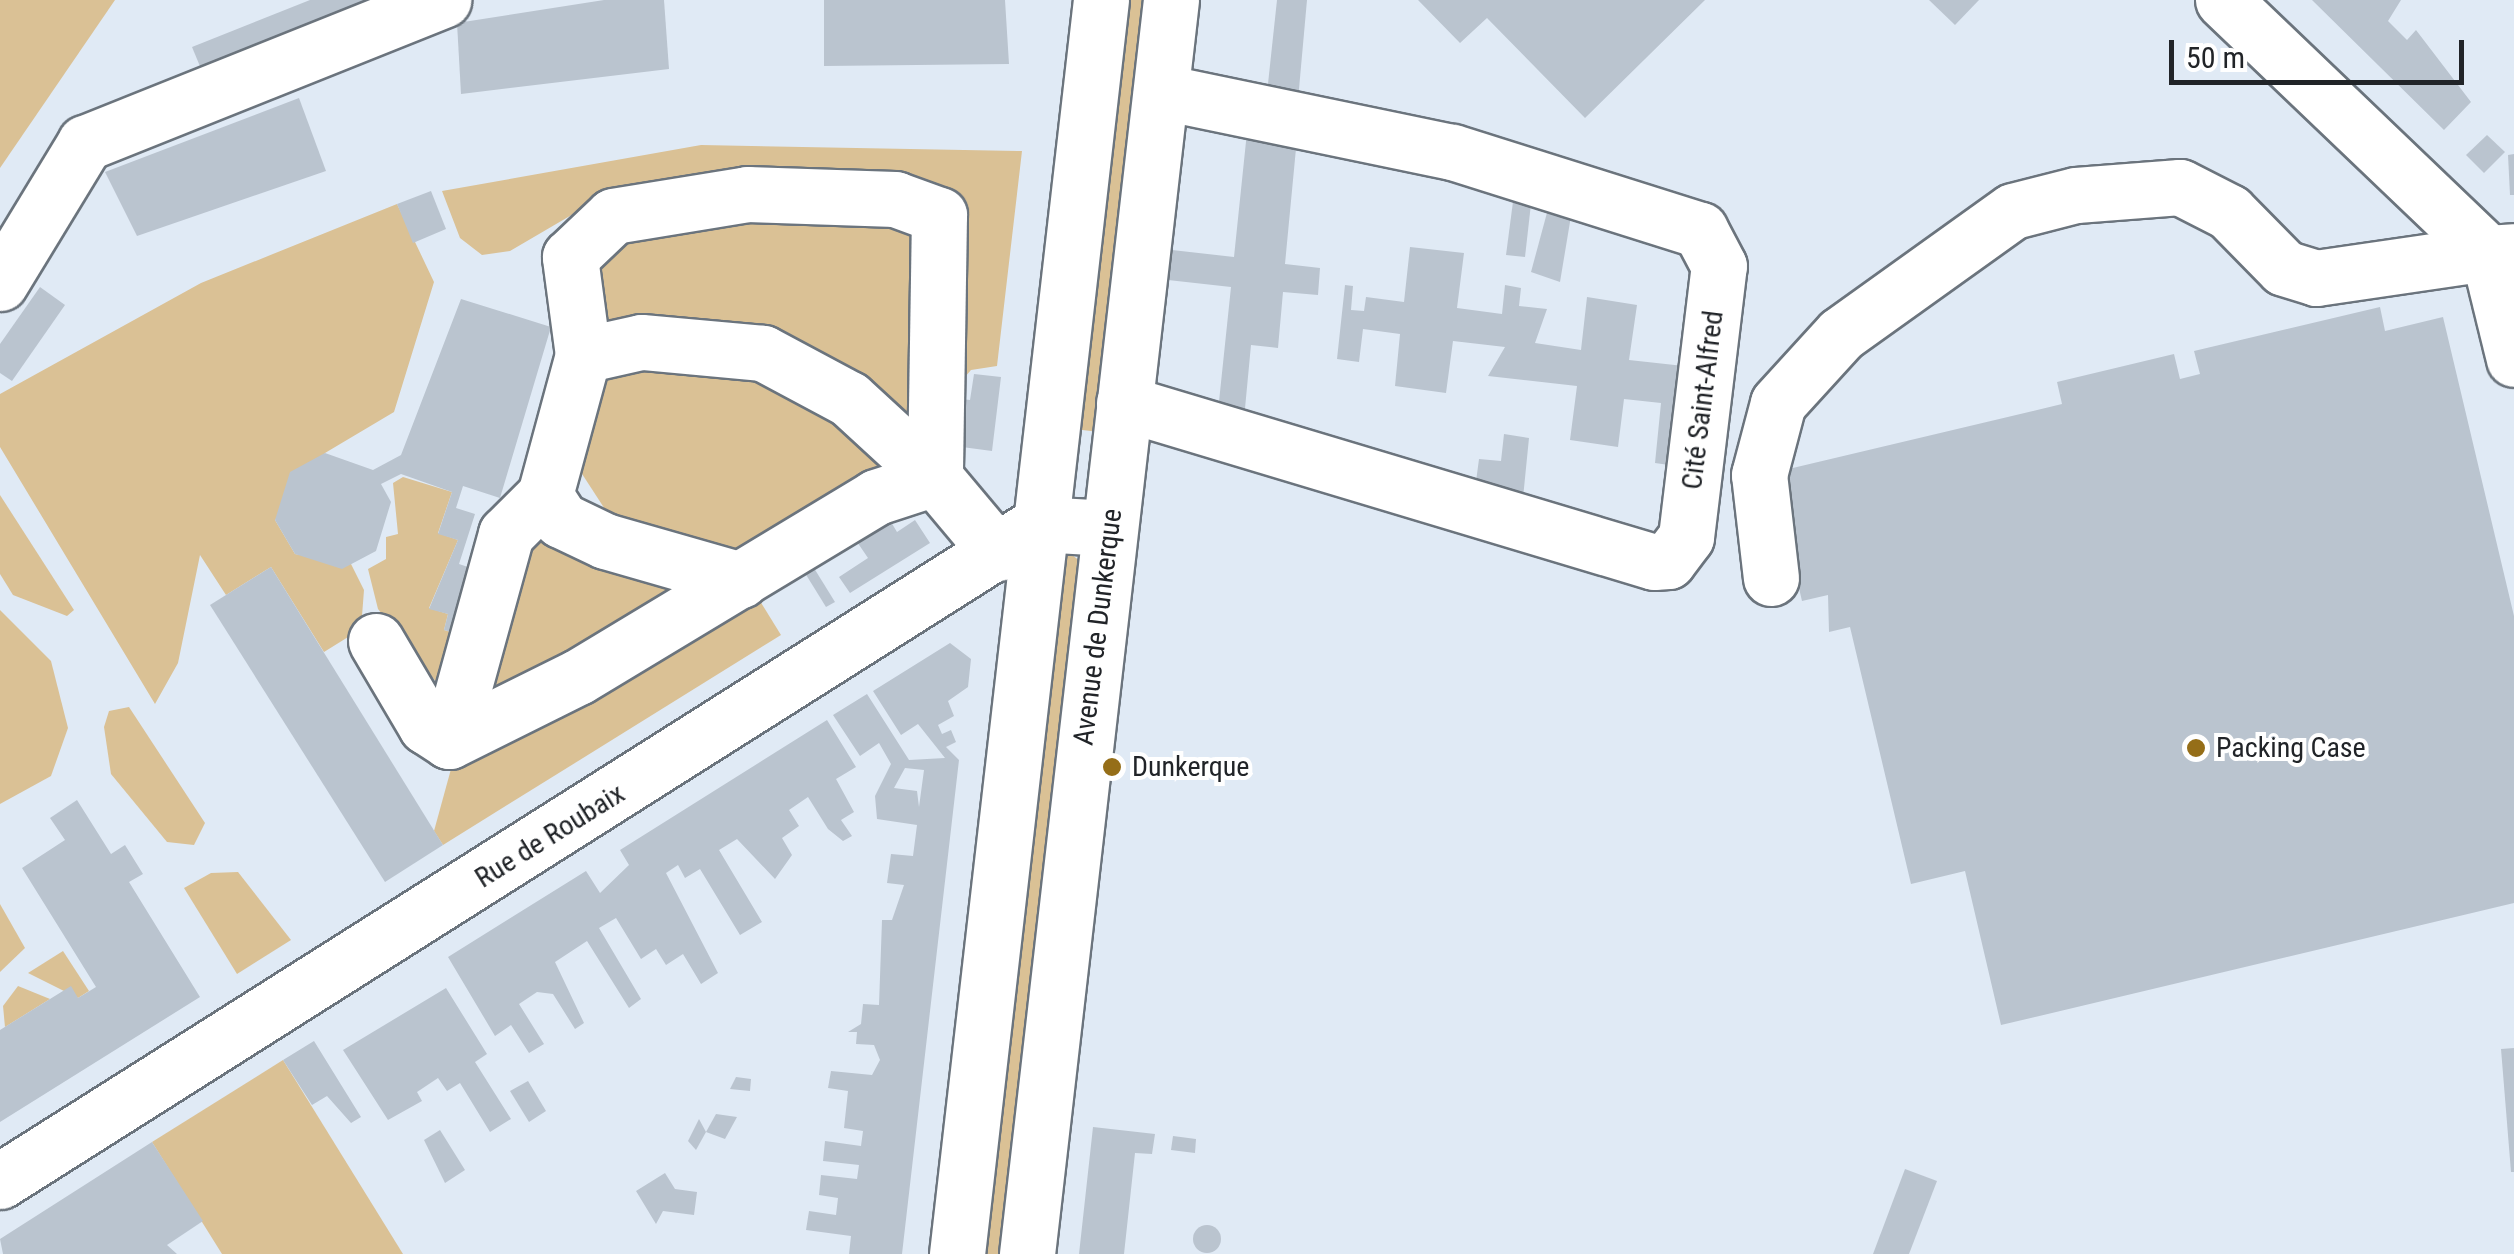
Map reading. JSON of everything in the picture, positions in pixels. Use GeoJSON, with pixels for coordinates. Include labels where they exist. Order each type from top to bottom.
{"type":"FeatureCollection","features":[{"type":"Feature","properties":{"kind":"main road"},"geometry":{"type":"LineString","coordinates":[[0,283],[84,143],[443,0]]}},
{"type":"Feature","properties":{"kind":"main road"},"geometry":{"type":"LineString","coordinates":[[957,1254],[1019,539],[1101,0]]}},
{"type":"Feature","properties":{"kind":"main road","name":"Avenue de Dunkerque"},"geometry":{"type":"LineString","coordinates":[[1027,1254],[1171,0]]}},
{"type":"Feature","properties":{"kind":"main road"},"geometry":{"type":"LineString","coordinates":[[2223,0],[2501,252],[2514,359]]}},
{"type":"Feature","properties":{"kind":"main road","name":"Cité Saint-Alfred"},"geometry":{"type":"LineString","coordinates":[[1124,403],[1654,562],[1668,561],[1686,537],[1719,266],[1700,230],[1452,152],[1161,92]]}},
{"type":"Feature","properties":{"kind":"main road"},"geometry":{"type":"LineString","coordinates":[[1771,578],[1758,475],[1778,403],[1841,334],[2013,212],[2076,195],[2180,187],[2229,212],[2284,268],[2316,278],[2501,252]]}},
{"type":"Feature","properties":{"kind":"main road"},"geometry":{"type":"LineString","coordinates":[[449,740],[506,534],[545,495],[583,356],[566,276],[585,236],[614,216],[747,194],[926,205],[944,232],[935,478]]}},
{"type":"Feature","properties":{"kind":"main road"},"geometry":{"type":"LineString","coordinates":[[583,356],[641,342],[763,353],[849,399],[935,478],[1019,539],[1109,528]]}},
{"type":"Feature","properties":{"kind":"main road"},"geometry":{"type":"LineString","coordinates":[[449,740],[742,580],[876,497],[935,478]]}},
{"type":"Feature","properties":{"kind":"main road"},"geometry":{"type":"LineString","coordinates":[[545,495],[561,520],[605,541],[742,580]]}},
{"type":"Feature","properties":{"kind":"main road","name":"Rue de Roubaix"},"geometry":{"type":"LineString","coordinates":[[0,1181],[1019,539]]}},
{"type":"Feature","properties":{"kind":"main road"},"geometry":{"type":"LineString","coordinates":[[376,641],[426,726],[449,740]]}},
{"type":"Feature","properties":{"kind":"shaded area"},"geometry":{"type":"Polygon","coordinates":[[[0,0],[115,0],[0,168],[0,0]]]}},
{"type":"Feature","properties":{"kind":"shaded area"},"geometry":{"type":"Polygon","coordinates":[[[1122,0],[1148,0],[1099,432],[1074,429],[1122,0]]]}},
{"type":"Feature","properties":{"kind":"shaded area"},"geometry":{"type":"Polygon","coordinates":[[[701,145],[1022,151],[997,366],[971,370],[958,385],[963,221],[604,196],[510,251],[482,255],[460,238],[442,191],[701,145]]]}},
{"type":"Feature","properties":{"kind":"shaded area"},"geometry":{"type":"Polygon","coordinates":[[[397,204],[434,282],[394,412],[325,453],[275,520],[295,554],[351,564],[364,590],[361,629],[324,652],[271,567],[226,595],[200,555],[178,663],[155,704],[0,447],[0,394],[201,283],[397,204]]]}},
{"type":"Feature","properties":{"kind":"shaded area"},"geometry":{"type":"Polygon","coordinates":[[[917,217],[911,427],[599,332],[580,280],[641,219],[917,217]]]}},
{"type":"Feature","properties":{"kind":"shaded area"},"geometry":{"type":"Polygon","coordinates":[[[744,361],[902,458],[740,550],[610,517],[573,460],[589,399],[615,365],[744,361]]]}},
{"type":"Feature","properties":{"kind":"shaded area"},"geometry":{"type":"Polygon","coordinates":[[[403,477],[452,492],[438,533],[458,540],[429,608],[448,614],[444,630],[467,637],[441,688],[378,609],[368,569],[386,559],[386,537],[398,534],[393,483],[403,477]]]}},
{"type":"Feature","properties":{"kind":"shaded area"},"geometry":{"type":"Polygon","coordinates":[[[0,495],[74,610],[67,616],[13,595],[0,574],[0,495]]]}},
{"type":"Feature","properties":{"kind":"shaded area"},"geometry":{"type":"Polygon","coordinates":[[[528,533],[723,583],[492,713],[488,631],[528,533]]]}},
{"type":"Feature","properties":{"kind":"shaded area"},"geometry":{"type":"Polygon","coordinates":[[[1066,550],[1081,562],[1005,1254],[976,1254],[1066,550]]]}},
{"type":"Feature","properties":{"kind":"shaded area"},"geometry":{"type":"Polygon","coordinates":[[[752,588],[781,635],[443,845],[434,831],[451,769],[752,588]]]}},
{"type":"Feature","properties":{"kind":"shaded area"},"geometry":{"type":"Polygon","coordinates":[[[0,610],[51,661],[68,728],[51,776],[0,804],[0,610]]]}},
{"type":"Feature","properties":{"kind":"shaded area"},"geometry":{"type":"Polygon","coordinates":[[[129,707],[205,823],[194,845],[167,842],[111,774],[104,727],[109,711],[129,707]]]}},
{"type":"Feature","properties":{"kind":"shaded area"},"geometry":{"type":"Polygon","coordinates":[[[238,872],[291,940],[237,974],[184,888],[211,873],[238,872]]]}},
{"type":"Feature","properties":{"kind":"shaded area"},"geometry":{"type":"Polygon","coordinates":[[[0,904],[25,948],[0,972],[0,904]]]}},
{"type":"Feature","properties":{"kind":"shaded area"},"geometry":{"type":"Polygon","coordinates":[[[63,951],[89,991],[78,998],[28,973],[63,951]]]}},
{"type":"Feature","properties":{"kind":"shaded area"},"geometry":{"type":"Polygon","coordinates":[[[18,986],[50,999],[5,1027],[3,1006],[18,986]]]}},
{"type":"Feature","properties":{"kind":"shaded area"},"geometry":{"type":"Polygon","coordinates":[[[283,1060],[403,1254],[222,1254],[152,1142],[283,1060]]]}},
{"type":"Feature","properties":{"kind":"building"},"geometry":{"type":"Polygon","coordinates":[[[310,0],[392,0],[204,76],[192,47],[310,0]]]}},
{"type":"Feature","properties":{"kind":"building"},"geometry":{"type":"Polygon","coordinates":[[[604,0],[664,0],[669,69],[461,94],[457,23],[604,0]]]}},
{"type":"Feature","properties":{"kind":"building"},"geometry":{"type":"Polygon","coordinates":[[[824,0],[1005,0],[1009,64],[824,66],[824,0]]]}},
{"type":"Feature","properties":{"kind":"building"},"geometry":{"type":"Polygon","coordinates":[[[1277,0],[1307,0],[1298,100],[1267,93],[1277,0]]]}},
{"type":"Feature","properties":{"kind":"building"},"geometry":{"type":"Polygon","coordinates":[[[1418,0],[1705,0],[1585,118],[1487,18],[1460,43],[1418,0]]]}},
{"type":"Feature","properties":{"kind":"building"},"geometry":{"type":"Polygon","coordinates":[[[1929,0],[1979,0],[1955,25],[1929,0]]]}},
{"type":"Feature","properties":{"kind":"building"},"geometry":{"type":"Polygon","coordinates":[[[2312,0],[2401,0],[2388,21],[2407,40],[2416,30],[2471,102],[2444,130],[2312,0]]]}},
{"type":"Feature","properties":{"kind":"building"},"geometry":{"type":"Polygon","coordinates":[[[299,98],[326,171],[137,236],[105,172],[299,98]]]}},
{"type":"Feature","properties":{"kind":"building"},"geometry":{"type":"Polygon","coordinates":[[[1247,132],[1297,138],[1285,264],[1320,268],[1318,295],[1283,292],[1278,348],[1251,345],[1244,419],[1218,411],[1231,287],[1168,280],[1172,250],[1234,257],[1247,132]]]}},
{"type":"Feature","properties":{"kind":"building"},"geometry":{"type":"Polygon","coordinates":[[[2487,135],[2505,152],[2484,173],[2466,155],[2487,135]]]}},
{"type":"Feature","properties":{"kind":"building"},"geometry":{"type":"Polygon","coordinates":[[[2514,154],[2514,195],[2510,195],[2508,155],[2514,154]]]}},
{"type":"Feature","properties":{"kind":"building"},"geometry":{"type":"Polygon","coordinates":[[[431,191],[446,229],[413,243],[397,204],[431,191]]]}},
{"type":"Feature","properties":{"kind":"building"},"geometry":{"type":"Polygon","coordinates":[[[1514,194],[1532,195],[1525,257],[1506,255],[1514,194]]]}},
{"type":"Feature","properties":{"kind":"building"},"geometry":{"type":"Polygon","coordinates":[[[1548,209],[1571,216],[1560,282],[1531,272],[1548,209]]]}},
{"type":"Feature","properties":{"kind":"building"},"geometry":{"type":"Polygon","coordinates":[[[1410,247],[1464,253],[1457,308],[1502,314],[1505,285],[1521,288],[1519,306],[1547,309],[1535,343],[1581,350],[1587,297],[1637,305],[1629,360],[1693,367],[1683,467],[1655,463],[1661,403],[1624,399],[1618,447],[1570,440],[1577,386],[1488,376],[1505,347],[1453,341],[1446,393],[1395,386],[1400,334],[1363,329],[1359,362],[1337,359],[1345,285],[1353,286],[1351,310],[1364,311],[1366,297],[1404,302],[1410,247]]]}},
{"type":"Feature","properties":{"kind":"building"},"geometry":{"type":"Polygon","coordinates":[[[40,287],[65,305],[12,381],[0,373],[0,344],[40,287]]]}},
{"type":"Feature","properties":{"kind":"building"},"geometry":{"type":"Polygon","coordinates":[[[461,299],[551,327],[500,498],[463,486],[456,508],[475,514],[459,564],[477,570],[459,634],[444,630],[448,614],[429,609],[458,540],[438,534],[452,492],[401,474],[381,484],[391,502],[376,551],[342,569],[295,554],[275,520],[290,472],[325,453],[373,470],[401,455],[461,299]]]}},
{"type":"Feature","properties":{"kind":"building","name":"Packing Case"},"geometry":{"type":"Polygon","coordinates":[[[2380,307],[2385,331],[2443,317],[2514,616],[2514,903],[2001,1025],[1965,871],[1911,884],[1850,627],[1829,632],[1828,595],[1802,601],[1772,473],[2062,404],[2057,382],[2174,354],[2180,379],[2200,374],[2194,351],[2380,307]]]}},
{"type":"Feature","properties":{"kind":"building"},"geometry":{"type":"Polygon","coordinates":[[[974,374],[1001,377],[992,451],[962,447],[964,431],[949,429],[953,398],[970,400],[974,374]]]}},
{"type":"Feature","properties":{"kind":"building"},"geometry":{"type":"Polygon","coordinates":[[[1504,434],[1529,438],[1523,498],[1475,489],[1479,459],[1501,461],[1504,434]]]}},
{"type":"Feature","properties":{"kind":"building"},"geometry":{"type":"Polygon","coordinates":[[[885,512],[897,532],[915,520],[930,543],[850,593],[839,577],[868,558],[851,533],[885,512]]]}},
{"type":"Feature","properties":{"kind":"building"},"geometry":{"type":"Polygon","coordinates":[[[809,560],[835,602],[826,607],[800,565],[809,560]]]}},
{"type":"Feature","properties":{"kind":"building"},"geometry":{"type":"Polygon","coordinates":[[[271,567],[443,845],[385,882],[210,605],[271,567]]]}},
{"type":"Feature","properties":{"kind":"building"},"geometry":{"type":"Polygon","coordinates":[[[950,643],[971,659],[968,687],[948,701],[954,716],[938,725],[942,734],[951,730],[956,742],[946,747],[959,760],[902,1254],[849,1254],[851,1236],[806,1230],[809,1211],[836,1215],[838,1198],[819,1195],[821,1175],[857,1179],[859,1165],[823,1161],[825,1141],[861,1146],[863,1131],[844,1128],[848,1091],[828,1088],[831,1071],[872,1075],[880,1060],[874,1045],[856,1044],[857,1032],[848,1032],[861,1024],[863,1004],[879,1005],[882,920],[892,920],[904,885],[887,883],[891,854],[913,856],[917,825],[877,819],[875,796],[891,764],[879,743],[860,756],[833,715],[867,694],[909,760],[945,758],[918,724],[901,735],[873,691],[950,643]],[[905,768],[894,788],[917,791],[919,807],[924,770],[905,768]]]}},
{"type":"Feature","properties":{"kind":"building"},"geometry":{"type":"Polygon","coordinates":[[[827,720],[856,767],[836,779],[854,812],[841,820],[852,836],[843,841],[828,829],[808,797],[789,810],[799,826],[782,838],[792,855],[775,879],[737,839],[719,850],[762,922],[740,935],[700,869],[685,878],[678,865],[666,873],[718,973],[701,984],[683,954],[666,965],[656,949],[641,959],[616,918],[599,928],[641,999],[629,1008],[587,941],[555,962],[584,1023],[575,1029],[553,994],[537,992],[519,1004],[544,1044],[529,1053],[511,1025],[495,1036],[448,957],[586,871],[600,893],[629,865],[620,850],[827,720]]]}},
{"type":"Feature","properties":{"kind":"building"},"geometry":{"type":"Polygon","coordinates":[[[77,800],[111,854],[125,845],[143,874],[129,882],[200,997],[0,1122],[0,1030],[71,986],[78,998],[96,987],[22,868],[65,840],[50,818],[77,800]]]}},
{"type":"Feature","properties":{"kind":"building"},"geometry":{"type":"Polygon","coordinates":[[[446,988],[487,1054],[475,1062],[511,1119],[490,1132],[460,1083],[447,1091],[438,1078],[417,1092],[422,1101],[388,1120],[343,1050],[446,988]]]}},
{"type":"Feature","properties":{"kind":"building"},"geometry":{"type":"Polygon","coordinates":[[[314,1041],[361,1117],[351,1123],[327,1096],[312,1105],[283,1060],[314,1041]]]}},
{"type":"Feature","properties":{"kind":"building"},"geometry":{"type":"Polygon","coordinates":[[[2514,1048],[2514,1172],[2511,1172],[2501,1049],[2514,1048]]]}},
{"type":"Feature","properties":{"kind":"building"},"geometry":{"type":"Polygon","coordinates":[[[736,1077],[751,1079],[750,1091],[730,1089],[736,1077]]]}},
{"type":"Feature","properties":{"kind":"building"},"geometry":{"type":"Polygon","coordinates":[[[528,1081],[546,1111],[529,1122],[510,1091],[528,1081]]]}},
{"type":"Feature","properties":{"kind":"building"},"geometry":{"type":"Polygon","coordinates":[[[716,1114],[737,1117],[725,1139],[706,1132],[716,1114]]]}},
{"type":"Feature","properties":{"kind":"building"},"geometry":{"type":"Polygon","coordinates":[[[699,1119],[706,1132],[696,1150],[688,1141],[699,1119]]]}},
{"type":"Feature","properties":{"kind":"building"},"geometry":{"type":"Polygon","coordinates":[[[1093,1127],[1155,1134],[1152,1154],[1135,1153],[1124,1254],[1079,1254],[1093,1127]]]}},
{"type":"Feature","properties":{"kind":"building"},"geometry":{"type":"Polygon","coordinates":[[[440,1130],[465,1170],[445,1183],[424,1140],[440,1130]]]}},
{"type":"Feature","properties":{"kind":"building"},"geometry":{"type":"Polygon","coordinates":[[[1173,1136],[1196,1139],[1195,1153],[1171,1150],[1173,1136]]]}},
{"type":"Feature","properties":{"kind":"building"},"geometry":{"type":"Polygon","coordinates":[[[152,1142],[203,1221],[167,1245],[177,1254],[3,1254],[0,1239],[152,1142]]]}},
{"type":"Feature","properties":{"kind":"building"},"geometry":{"type":"Polygon","coordinates":[[[1905,1169],[1937,1181],[1909,1254],[1873,1254],[1905,1169]]]}},
{"type":"Feature","properties":{"kind":"building"},"geometry":{"type":"Polygon","coordinates":[[[665,1173],[675,1189],[697,1192],[694,1215],[663,1211],[656,1224],[636,1191],[665,1173]]]}},
{"type":"Feature","properties":{"kind":"building"},"geometry":{"type":"Polygon","coordinates":[[[1207,1225],[1217,1229],[1221,1239],[1217,1249],[1207,1253],[1197,1249],[1193,1239],[1197,1229],[1207,1225]]]}},
{"type":"Feature","properties":{"kind":"place","name":"Packing Case"},"geometry":{"type":"Point","coordinates":[2196,748]}},
{"type":"Feature","properties":{"kind":"place","name":"Dunkerque"},"geometry":{"type":"Point","coordinates":[1112,767]}}]}
